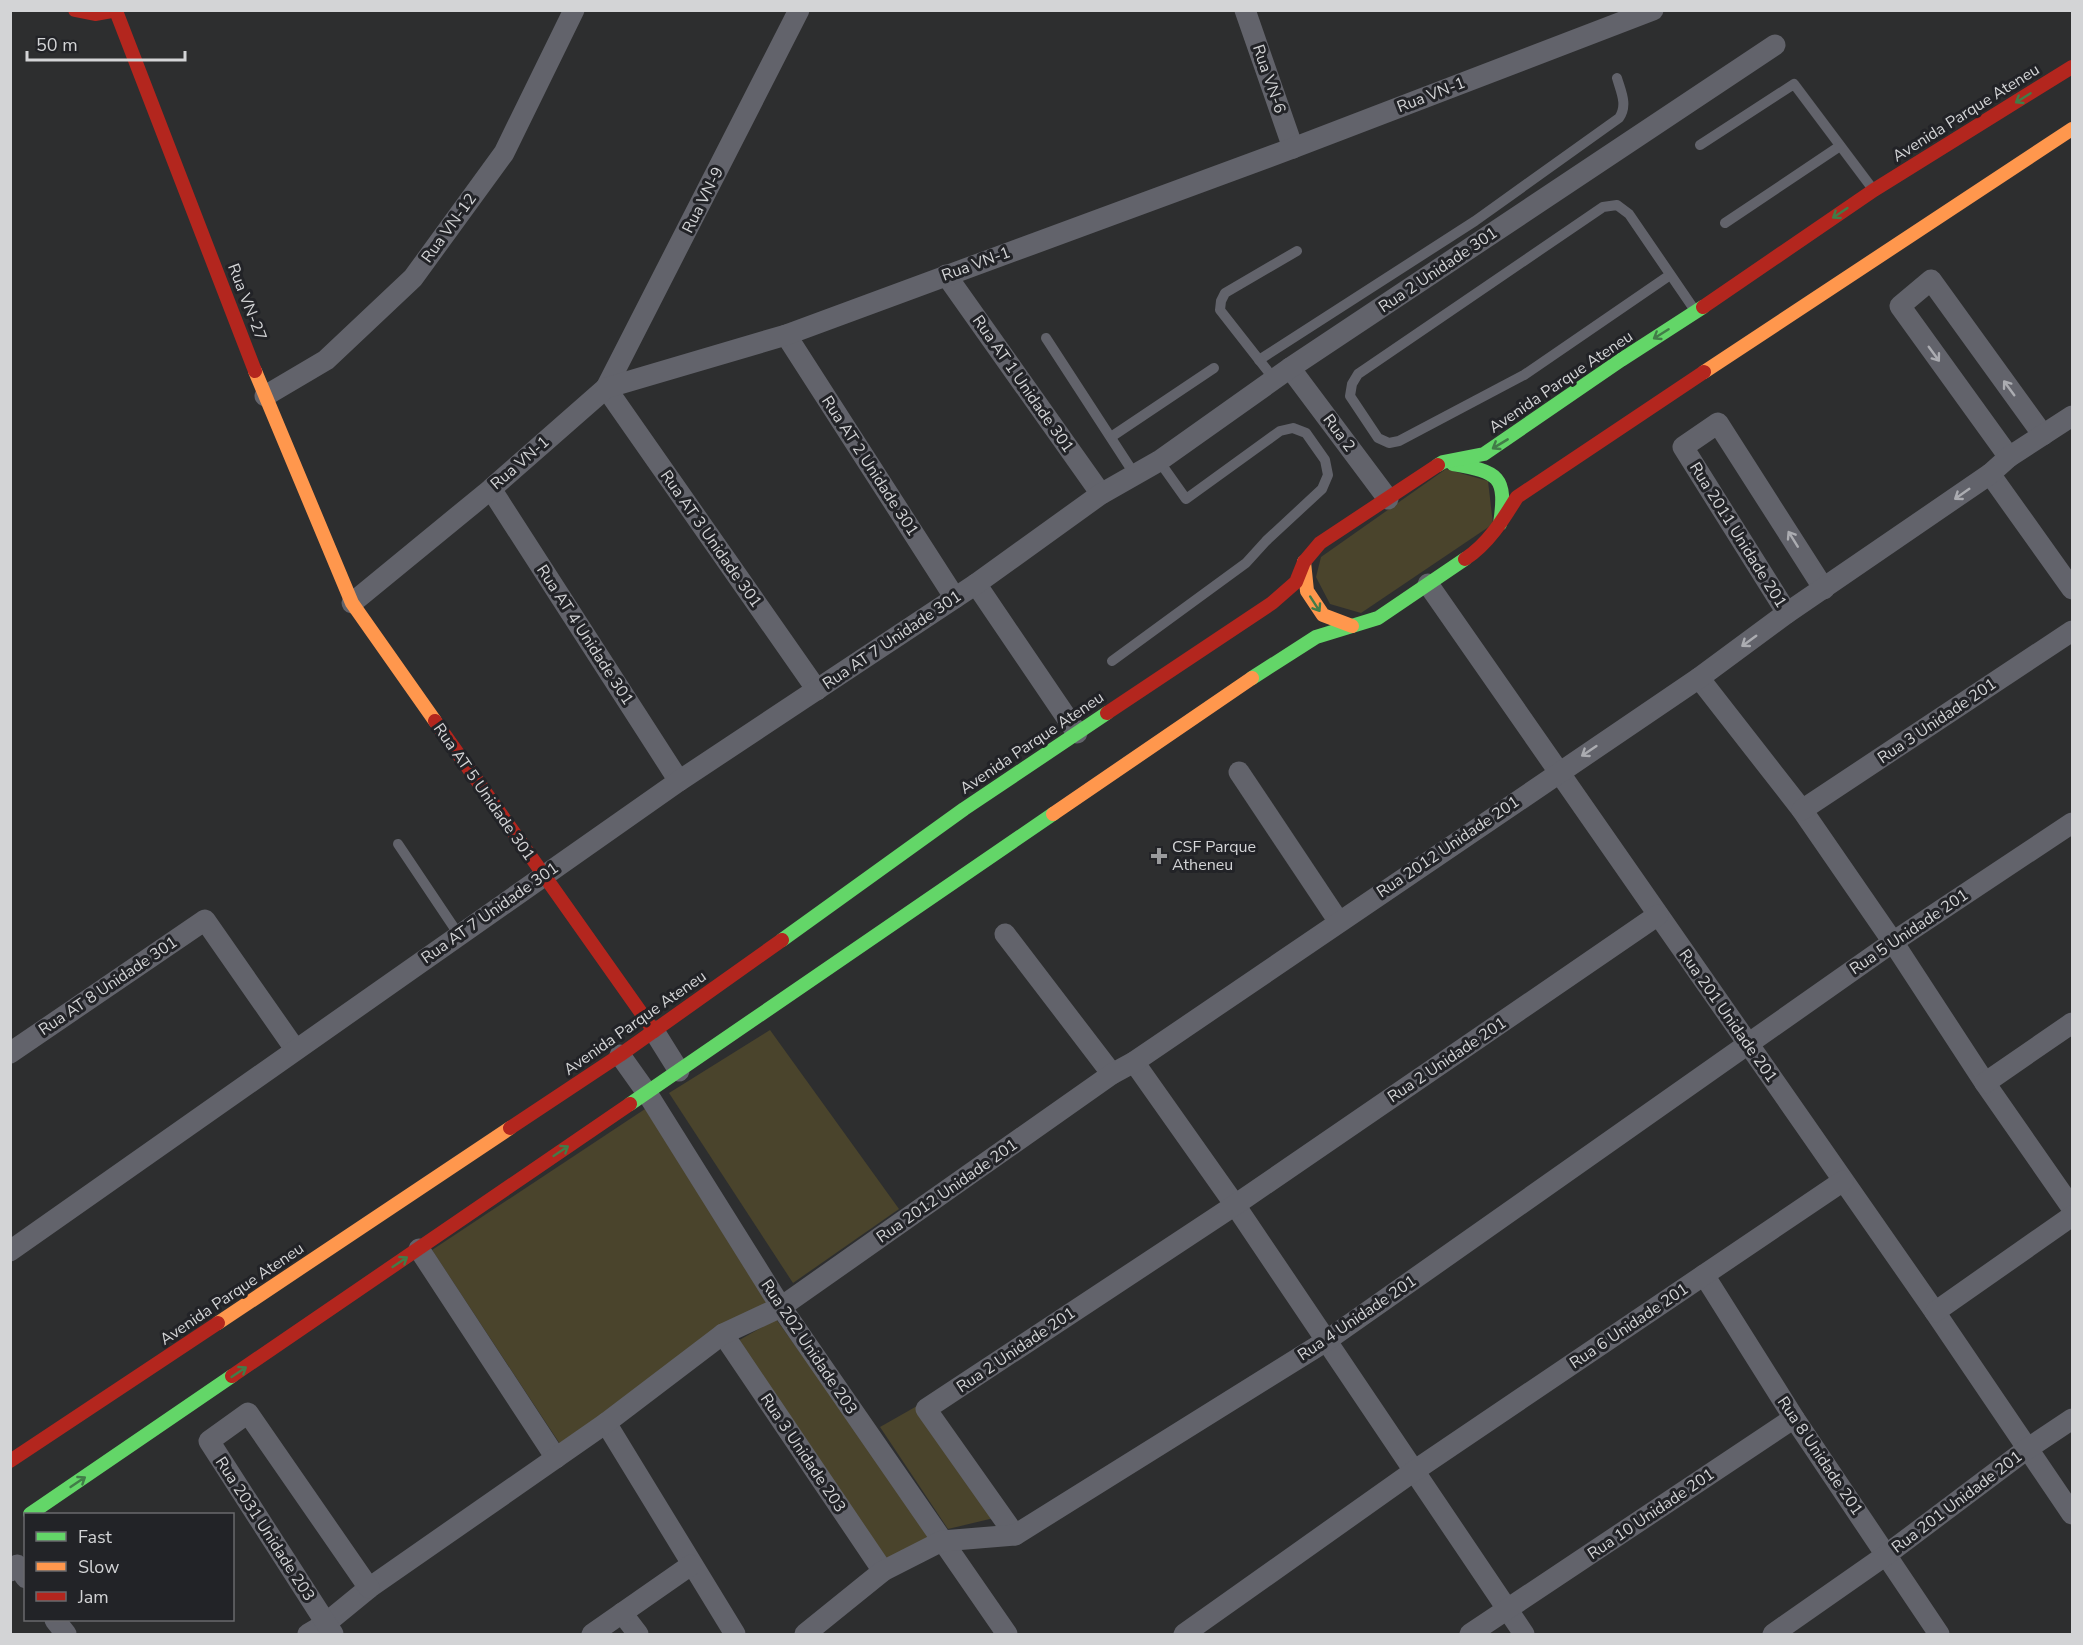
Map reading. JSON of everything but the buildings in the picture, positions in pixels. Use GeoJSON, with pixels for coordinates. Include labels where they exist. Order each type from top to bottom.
{"type":"FeatureCollection","features":[{"type":"Feature","properties":{"kind":"street"},"geometry":{"type":"LineString","coordinates":[[75,10],[95,14],[116,11]]}},
{"type":"Feature","properties":{"kind":"street","name":"Rua VN-12"},"geometry":{"type":"LineString","coordinates":[[265,396],[326,360],[413,278],[504,153],[574,10]]}},
{"type":"Feature","properties":{"kind":"street","name":"Rua VN-9"},"geometry":{"type":"LineString","coordinates":[[606,388],[799,10]]}},
{"type":"Feature","properties":{"kind":"street","name":"Rua VN-6"},"geometry":{"type":"LineString","coordinates":[[1245,10],[1293,148]]}},
{"type":"Feature","properties":{"kind":"street","name":"Rua VN-1"},"geometry":{"type":"LineString","coordinates":[[352,603],[491,489],[606,388],[786,334],[1293,148],[1653,10]]}},
{"type":"Feature","properties":{"kind":"street","name":"Rua VN-27"},"geometry":{"type":"LineString","coordinates":[[116,11],[265,396],[352,603]]}},
{"type":"Feature","properties":{"kind":"street","name":"Rua 2 Unidade 301"},"geometry":{"type":"LineString","coordinates":[[1101,494],[1160,461],[1282,374],[1774,45]]}},
{"type":"Feature","properties":{"kind":"street","name":"Avenida Parque Ateneu"},"geometry":{"type":"LineString","coordinates":[[10,1461],[620,1055],[964,809],[1272,603],[1296,582],[1304,562],[1320,543],[1443,462],[1484,454],[1507,440],[1621,360],[1696,312],[1874,190],[2073,67]]}},
{"type":"Feature","properties":{"kind":"street"},"geometry":{"type":"LineString","coordinates":[[31,1513],[1277,661],[1316,637],[1378,618],[1476,552],[1500,524],[1517,497],[2073,129]]}},
{"type":"Feature","properties":{"kind":"street","name":"Rua AT 1 Unidade 301"},"geometry":{"type":"LineString","coordinates":[[946,275],[1101,494]]}},
{"type":"Feature","properties":{"kind":"street"},"geometry":{"type":"LineString","coordinates":[[2009,457],[1900,306],[1931,280],[2043,435]]}},
{"type":"Feature","properties":{"kind":"street","name":"Rua AT 2 Unidade 301"},"geometry":{"type":"LineString","coordinates":[[786,334],[955,598]]}},
{"type":"Feature","properties":{"kind":"street","name":"Rua 2"},"geometry":{"type":"LineString","coordinates":[[1282,374],[1388,499]]}},
{"type":"Feature","properties":{"kind":"street","name":"Rua AT 3 Unidade 301"},"geometry":{"type":"LineString","coordinates":[[606,388],[817,690]]}},
{"type":"Feature","properties":{"kind":"street","name":"Rua 2011 Unidade 201"},"geometry":{"type":"LineString","coordinates":[[1557,772],[1699,678],[1787,613],[1990,474],[2009,457],[2073,416]]}},
{"type":"Feature","properties":{"kind":"street","name":"Rua 2011 Unidade 201"},"geometry":{"type":"LineString","coordinates":[[1787,613],[1683,447],[1718,423],[1824,589]]}},
{"type":"Feature","properties":{"kind":"street"},"geometry":{"type":"LineString","coordinates":[[1443,462],[1485,469],[1500,482],[1505,498],[1500,524]]}},
{"type":"Feature","properties":{"kind":"street"},"geometry":{"type":"LineString","coordinates":[[1990,474],[2073,589]]}},
{"type":"Feature","properties":{"kind":"street","name":"Rua AT 4 Unidade 301"},"geometry":{"type":"LineString","coordinates":[[491,489],[679,782]]}},
{"type":"Feature","properties":{"kind":"street","name":"Rua AT 7 Unidade 301"},"geometry":{"type":"LineString","coordinates":[[10,1251],[543,876],[679,782],[976,584],[1101,494]]}},
{"type":"Feature","properties":{"kind":"street"},"geometry":{"type":"LineString","coordinates":[[1304,562],[1307,591],[1323,615],[1352,626]]}},
{"type":"Feature","properties":{"kind":"street","name":"Rua AT 7 Unidade 301"},"geometry":{"type":"LineString","coordinates":[[976,584],[1077,733]]}},
{"type":"Feature","properties":{"kind":"street","name":"Rua 201 Unidade 201"},"geometry":{"type":"LineString","coordinates":[[1428,584],[2073,1514]]}},
{"type":"Feature","properties":{"kind":"street","name":"Rua AT 5 Unidade 301"},"geometry":{"type":"LineString","coordinates":[[352,603],[654,1031],[679,1071]]}},
{"type":"Feature","properties":{"kind":"street","name":"Rua 3 Unidade 201"},"geometry":{"type":"LineString","coordinates":[[1802,810],[2073,631]]}},
{"type":"Feature","properties":{"kind":"street"},"geometry":{"type":"LineString","coordinates":[[1699,678],[1802,810],[1893,942],[1985,1083],[2073,1208]]}},
{"type":"Feature","properties":{"kind":"street"},"geometry":{"type":"LineString","coordinates":[[1239,772],[1339,922]]}},
{"type":"Feature","properties":{"kind":"street","name":"Rua 2012 Unidade 201"},"geometry":{"type":"LineString","coordinates":[[781,1307],[1113,1074],[1134,1062],[1557,772]]}},
{"type":"Feature","properties":{"kind":"street","name":"Rua 5 Unidade 201"},"geometry":{"type":"LineString","coordinates":[[1748,1043],[1893,942],[2073,823]]}},
{"type":"Feature","properties":{"kind":"street","name":"Rua 2 Unidade 201"},"geometry":{"type":"LineString","coordinates":[[1015,1535],[926,1409],[1235,1205],[1658,915]]}},
{"type":"Feature","properties":{"kind":"street","name":"Rua AT 8 Unidade 301"},"geometry":{"type":"LineString","coordinates":[[10,1053],[205,920],[296,1049]]}},
{"type":"Feature","properties":{"kind":"street"},"geometry":{"type":"LineString","coordinates":[[1005,934],[1113,1074]]}},
{"type":"Feature","properties":{"kind":"street"},"geometry":{"type":"LineString","coordinates":[[1985,1083],[2073,1023]]}},
{"type":"Feature","properties":{"kind":"street","name":"Rua 4 Unidade 201"},"geometry":{"type":"LineString","coordinates":[[942,1541],[1015,1535],[1326,1341],[1748,1043]]}},
{"type":"Feature","properties":{"kind":"street","name":"Rua 202 Unidade 203"},"geometry":{"type":"LineString","coordinates":[[620,1055],[647,1093],[781,1307],[1007,1635]]}},
{"type":"Feature","properties":{"kind":"street"},"geometry":{"type":"LineString","coordinates":[[1134,1062],[1235,1205],[1524,1635]]}},
{"type":"Feature","properties":{"kind":"street","name":"Rua 6 Unidade 201"},"geometry":{"type":"LineString","coordinates":[[1184,1635],[1414,1471],[1843,1180]]}},
{"type":"Feature","properties":{"kind":"street"},"geometry":{"type":"LineString","coordinates":[[1935,1312],[2073,1216]]}},
{"type":"Feature","properties":{"kind":"street"},"geometry":{"type":"LineString","coordinates":[[419,1249],[556,1458]]}},
{"type":"Feature","properties":{"kind":"street","name":"Rua 8 Unidade 201"},"geometry":{"type":"LineString","coordinates":[[1704,1275],[1794,1418],[1940,1635]]}},
{"type":"Feature","properties":{"kind":"street","name":"Rua 2031 Unidade 203"},"geometry":{"type":"LineString","coordinates":[[369,1588],[248,1413],[209,1442],[322,1631],[369,1588],[606,1424],[723,1334],[781,1307]]}},
{"type":"Feature","properties":{"kind":"street","name":"Rua 3 Unidade 203"},"geometry":{"type":"LineString","coordinates":[[723,1334],[883,1571]]}},
{"type":"Feature","properties":{"kind":"street","name":"Rua 10 Unidade 201"},"geometry":{"type":"LineString","coordinates":[[1470,1635],[1794,1418]]}},
{"type":"Feature","properties":{"kind":"street"},"geometry":{"type":"LineString","coordinates":[[2027,1449],[2073,1419]]}},
{"type":"Feature","properties":{"kind":"street"},"geometry":{"type":"LineString","coordinates":[[606,1424],[735,1635]]}},
{"type":"Feature","properties":{"kind":"street","name":"Rua 201 Unidade 201"},"geometry":{"type":"LineString","coordinates":[[1773,1635],[1886,1555],[2027,1449]]}},
{"type":"Feature","properties":{"kind":"street"},"geometry":{"type":"LineString","coordinates":[[806,1635],[883,1571],[942,1541]]}},
{"type":"Feature","properties":{"kind":"street"},"geometry":{"type":"LineString","coordinates":[[592,1635],[691,1565]]}},
{"type":"Feature","properties":{"kind":"street"},"geometry":{"type":"LineString","coordinates":[[10,1571],[17,1566],[24,1575]]}},
{"type":"Feature","properties":{"kind":"street"},"geometry":{"type":"LineString","coordinates":[[622,1613],[638,1635]]}},
{"type":"Feature","properties":{"kind":"street"},"geometry":{"type":"LineString","coordinates":[[57,1621],[66,1635]]}},
{"type":"Feature","properties":{"kind":"lane"},"geometry":{"type":"LineString","coordinates":[[1259,360],[1475,221],[1619,118],[1624,111],[1624,100],[1617,78]]}},
{"type":"Feature","properties":{"kind":"lane"},"geometry":{"type":"LineString","coordinates":[[1700,144],[1794,84],[1874,190]]}},
{"type":"Feature","properties":{"kind":"lane"},"geometry":{"type":"LineString","coordinates":[[1725,223],[1840,146]]}},
{"type":"Feature","properties":{"kind":"lane"},"geometry":{"type":"LineString","coordinates":[[1671,275],[1524,375],[1400,441],[1389,443],[1378,438],[1350,396],[1352,384],[1358,374],[1603,207],[1617,205],[1629,214],[1671,275],[1696,312]]}},
{"type":"Feature","properties":{"kind":"lane"},"geometry":{"type":"LineString","coordinates":[[1282,374],[1259,360],[1220,310],[1221,301],[1225,293],[1297,251]]}},
{"type":"Feature","properties":{"kind":"lane"},"geometry":{"type":"LineString","coordinates":[[1047,338],[1135,475]]}},
{"type":"Feature","properties":{"kind":"lane"},"geometry":{"type":"LineString","coordinates":[[1111,437],[1214,369]]}},
{"type":"Feature","properties":{"kind":"lane"},"geometry":{"type":"LineString","coordinates":[[1112,661],[1246,563],[1322,489],[1328,475],[1325,460],[1306,433],[1293,428],[1280,431],[1186,499],[1160,461]]}},
{"type":"Feature","properties":{"kind":"lane"},"geometry":{"type":"LineString","coordinates":[[398,844],[459,935]]}},
{"type":"Feature","properties":{"kind":"shaded area"},"geometry":{"type":"Polygon","coordinates":[[[1446,469],[1488,481],[1493,524],[1361,613],[1330,604],[1316,577],[1321,557],[1446,469]]]}},
{"type":"Feature","properties":{"kind":"shaded area"},"geometry":{"type":"Polygon","coordinates":[[[770,1030],[899,1209],[793,1283],[669,1093],[770,1030]]]}},
{"type":"Feature","properties":{"kind":"shaded area"},"geometry":{"type":"Polygon","coordinates":[[[645,1109],[771,1300],[560,1444],[432,1250],[645,1109]]]}},
{"type":"Feature","properties":{"kind":"shaded area"},"geometry":{"type":"Polygon","coordinates":[[[776,1319],[932,1536],[887,1559],[736,1342],[776,1319]]]}},
{"type":"Feature","properties":{"kind":"shaded area"},"geometry":{"type":"Polygon","coordinates":[[[917,1406],[994,1518],[948,1529],[880,1427],[917,1406]]]}},
{"type":"Feature","properties":{"kind":"traffic: fast"},"geometry":{"type":"LineString","coordinates":[[1438,465],[1484,454],[1703,307]]}},
{"type":"Feature","properties":{"kind":"traffic: fast"},"geometry":{"type":"LineString","coordinates":[[1453,464],[1481,470],[1496,479],[1502,496],[1500,524]]}},
{"type":"Feature","properties":{"kind":"traffic: fast"},"geometry":{"type":"LineString","coordinates":[[1252,678],[1316,637],[1378,618],[1465,559]]}},
{"type":"Feature","properties":{"kind":"traffic: fast"},"geometry":{"type":"LineString","coordinates":[[782,940],[964,809],[1107,713]]}},
{"type":"Feature","properties":{"kind":"traffic: fast"},"geometry":{"type":"LineString","coordinates":[[630,1104],[1053,814]]}},
{"type":"Feature","properties":{"kind":"traffic: fast"},"geometry":{"type":"LineString","coordinates":[[31,1513],[232,1376]]}},
{"type":"Feature","properties":{"kind":"traffic: slow"},"geometry":{"type":"LineString","coordinates":[[1704,372],[2072,129]]}},
{"type":"Feature","properties":{"kind":"traffic: slow"},"geometry":{"type":"LineString","coordinates":[[255,371],[352,603],[435,721]]}},
{"type":"Feature","properties":{"kind":"traffic: slow"},"geometry":{"type":"LineString","coordinates":[[1304,562],[1307,591],[1323,615],[1352,626]]}},
{"type":"Feature","properties":{"kind":"traffic: slow"},"geometry":{"type":"LineString","coordinates":[[1053,814],[1252,678]]}},
{"type":"Feature","properties":{"kind":"traffic: slow"},"geometry":{"type":"LineString","coordinates":[[218,1323],[510,1128]]}},
{"type":"Feature","properties":{"kind":"traffic: jam"},"geometry":{"type":"LineString","coordinates":[[75,10],[95,14],[117,10]]}},
{"type":"Feature","properties":{"kind":"traffic: jam"},"geometry":{"type":"LineString","coordinates":[[116,11],[255,371]]}},
{"type":"Feature","properties":{"kind":"traffic: jam"},"geometry":{"type":"LineString","coordinates":[[1703,307],[1874,190],[2072,67]]}},
{"type":"Feature","properties":{"kind":"traffic: jam"},"geometry":{"type":"LineString","coordinates":[[1465,559],[1488,539],[1517,497],[1704,372]]}},
{"type":"Feature","properties":{"kind":"traffic: jam"},"geometry":{"type":"LineString","coordinates":[[1107,713],[1272,603],[1296,582],[1304,562],[1320,543],[1438,465]]}},
{"type":"Feature","properties":{"kind":"traffic: jam"},"geometry":{"type":"LineString","coordinates":[[435,721],[654,1031]]}},
{"type":"Feature","properties":{"kind":"traffic: jam"},"geometry":{"type":"LineString","coordinates":[[510,1128],[620,1055],[782,940]]}},
{"type":"Feature","properties":{"kind":"traffic: jam"},"geometry":{"type":"LineString","coordinates":[[232,1376],[630,1104]]}},
{"type":"Feature","properties":{"kind":"traffic: jam"},"geometry":{"type":"LineString","coordinates":[[10,1461],[218,1323]]}},
{"type":"Feature","properties":{"kind":"place","name":"CSF Parque Atheneu"},"geometry":{"type":"Point","coordinates":[1159,856]}}]}
